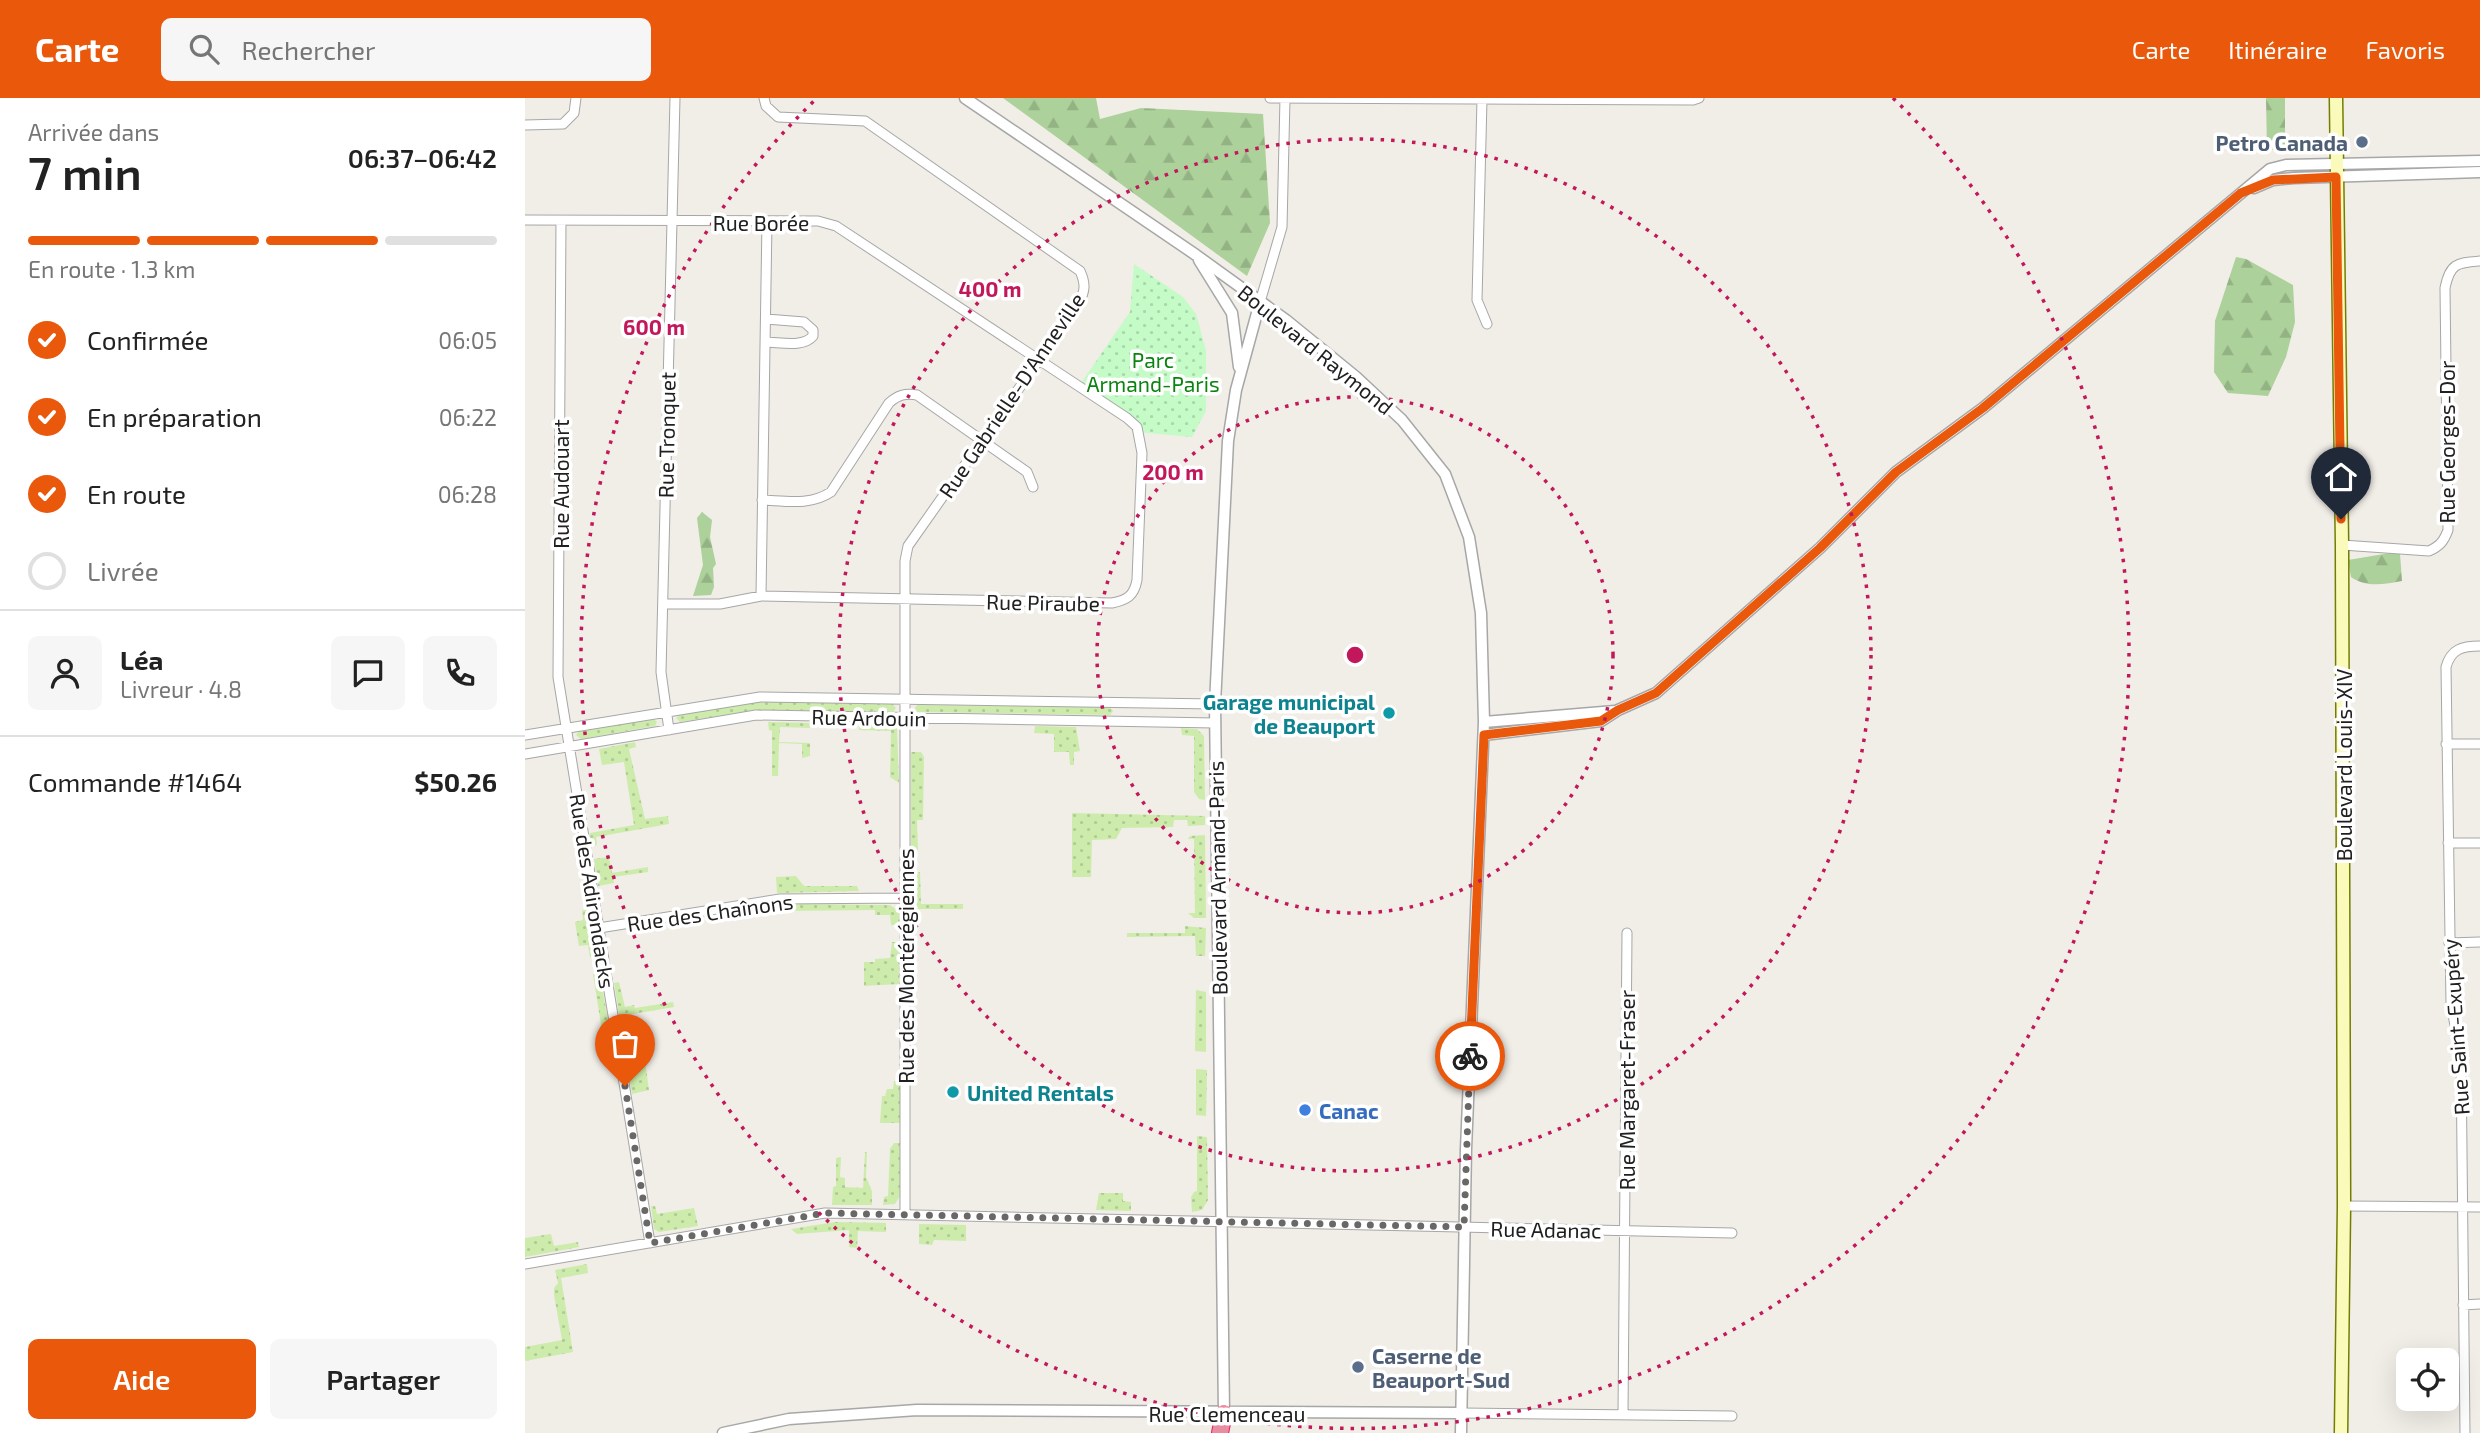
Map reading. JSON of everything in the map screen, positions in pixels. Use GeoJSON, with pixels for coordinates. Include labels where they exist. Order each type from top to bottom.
{"type":"FeatureCollection","features":[{"type":"Feature","properties":{"kind":"highway"},"geometry":{"type":"LineString","coordinates":[[1222,1433],[1224,1413]]}},
{"type":"Feature","properties":{"kind":"main road","name":"Boulevard Louis-XIV"},"geometry":{"type":"LineString","coordinates":[[2336,98],[2342,545],[2344,1206],[2341,1433]]}},
{"type":"Feature","properties":{"kind":"street"},"geometry":{"type":"LineString","coordinates":[[525,125],[563,124],[574,113],[576,98]]}},
{"type":"Feature","properties":{"kind":"street","name":"Rue Tronquet"},"geometry":{"type":"LineString","coordinates":[[669,730],[661,671],[675,98]]}},
{"type":"Feature","properties":{"kind":"street","name":"Rue Gabrielle-D'Anneville"},"geometry":{"type":"LineString","coordinates":[[764,98],[766,106],[778,117],[855,118],[865,121],[1080,271],[1084,280],[1083,295],[908,546],[904,575],[905,718]]}},
{"type":"Feature","properties":{"kind":"street","name":"Boulevard Raymond"},"geometry":{"type":"LineString","coordinates":[[964,98],[1196,255],[1356,377],[1402,420],[1445,474],[1469,537],[1481,613],[1485,673],[1464,1227],[1461,1433]]}},
{"type":"Feature","properties":{"kind":"street"},"geometry":{"type":"LineString","coordinates":[[1270,98],[1699,98]]}},
{"type":"Feature","properties":{"kind":"street","name":"Boulevard Armand-Paris"},"geometry":{"type":"LineString","coordinates":[[1224,1413],[1215,704],[1226,466],[1240,376],[1282,227],[1285,98]]}},
{"type":"Feature","properties":{"kind":"street"},"geometry":{"type":"LineString","coordinates":[[1482,99],[1477,300],[1487,324]]}},
{"type":"Feature","properties":{"kind":"street"},"geometry":{"type":"LineString","coordinates":[[1484,735],[1601,721],[1656,693],[1820,548],[1896,472],[1983,408],[2241,193],[2273,180],[2336,171],[2480,161]]}},
{"type":"Feature","properties":{"kind":"street"},"geometry":{"type":"LineString","coordinates":[[2336,171],[2480,172]]}},
{"type":"Feature","properties":{"kind":"street","name":"Rue Borée"},"geometry":{"type":"LineString","coordinates":[[525,220],[818,221],[836,226],[1039,360]]}},
{"type":"Feature","properties":{"kind":"street","name":"Rue Audouart"},"geometry":{"type":"LineString","coordinates":[[562,221],[558,677],[569,747]]}},
{"type":"Feature","properties":{"kind":"street"},"geometry":{"type":"LineString","coordinates":[[761,596],[767,221]]}},
{"type":"Feature","properties":{"kind":"street"},"geometry":{"type":"LineString","coordinates":[[1196,255],[1232,313],[1240,376]]}},
{"type":"Feature","properties":{"kind":"street","name":"Rue Georges-Dor"},"geometry":{"type":"LineString","coordinates":[[2342,545],[2429,551],[2438,547],[2445,539],[2448,530],[2445,288],[2452,268],[2460,262],[2480,261]]}},
{"type":"Feature","properties":{"kind":"street"},"geometry":{"type":"LineString","coordinates":[[765,342],[809,342],[813,336],[813,330],[804,321],[766,320]]}},
{"type":"Feature","properties":{"kind":"street","name":"Rue Piraube"},"geometry":{"type":"LineString","coordinates":[[663,604],[720,604],[761,596],[1112,603],[1124,601],[1131,596],[1137,580],[1142,453],[1137,427],[1039,360]]}},
{"type":"Feature","properties":{"kind":"street"},"geometry":{"type":"LineString","coordinates":[[762,500],[806,502],[817,500],[831,492],[889,404],[901,394],[917,395],[1027,472],[1033,487]]}},
{"type":"Feature","properties":{"kind":"street","name":"Rue Saint-Exupéry"},"geometry":{"type":"LineString","coordinates":[[2465,1433],[2461,1057],[2451,1004],[2446,667],[2455,650],[2466,646],[2480,646]]}},
{"type":"Feature","properties":{"kind":"street","name":"Rue Ardouin"},"geometry":{"type":"LineString","coordinates":[[525,735],[760,697],[1215,704]]}},
{"type":"Feature","properties":{"kind":"street"},"geometry":{"type":"LineString","coordinates":[[1484,722],[1618,710]]}},
{"type":"Feature","properties":{"kind":"street","name":"Rue Ardouin"},"geometry":{"type":"LineString","coordinates":[[525,754],[756,715],[1215,723]]}},
{"type":"Feature","properties":{"kind":"street","name":"Rue des Montérégiennes"},"geometry":{"type":"LineString","coordinates":[[905,718],[905,1214]]}},
{"type":"Feature","properties":{"kind":"street"},"geometry":{"type":"LineString","coordinates":[[2446,744],[2480,744]]}},
{"type":"Feature","properties":{"kind":"street","name":"Rue des Adirondacks"},"geometry":{"type":"LineString","coordinates":[[569,747],[650,1243]]}},
{"type":"Feature","properties":{"kind":"street"},"geometry":{"type":"LineString","coordinates":[[2448,843],[2480,843]]}},
{"type":"Feature","properties":{"kind":"street","name":"Rue des Chaînons"},"geometry":{"type":"LineString","coordinates":[[599,928],[779,899],[904,898]]}},
{"type":"Feature","properties":{"kind":"street","name":"Rue Margaret-Fraser"},"geometry":{"type":"LineString","coordinates":[[1623,1415],[1626,933]]}},
{"type":"Feature","properties":{"kind":"street"},"geometry":{"type":"LineString","coordinates":[[2449,943],[2480,943]]}},
{"type":"Feature","properties":{"kind":"street"},"geometry":{"type":"LineString","coordinates":[[2344,1206],[2480,1207]]}},
{"type":"Feature","properties":{"kind":"street","name":"Rue Adanac"},"geometry":{"type":"LineString","coordinates":[[525,1264],[825,1213],[1732,1233]]}},
{"type":"Feature","properties":{"kind":"street"},"geometry":{"type":"LineString","coordinates":[[2463,1304],[2480,1304]]}},
{"type":"Feature","properties":{"kind":"street","name":"Rue Clemenceau"},"geometry":{"type":"LineString","coordinates":[[723,1433],[789,1419],[917,1409],[1732,1416]]}},
{"type":"Feature","properties":{"kind":"green space"},"geometry":{"type":"Polygon","coordinates":[[[1003,98],[1096,98],[1100,119],[1141,108],[1263,114],[1270,223],[1247,276],[1003,98]]]}},
{"type":"Feature","properties":{"kind":"green space"},"geometry":{"type":"Polygon","coordinates":[[[2266,98],[2285,98],[2285,149],[2267,150],[2266,98]]]}},
{"type":"Feature","properties":{"kind":"green space"},"geometry":{"type":"Polygon","coordinates":[[[2236,257],[2246,259],[2293,285],[2295,322],[2286,357],[2268,396],[2228,393],[2214,372],[2215,321],[2236,257]]]}},
{"type":"Feature","properties":{"kind":"green space","name":"Parc Armand-Paris"},"geometry":{"type":"Polygon","coordinates":[[[1134,264],[1183,297],[1196,314],[1206,351],[1206,411],[1192,437],[1138,432],[1079,386],[1130,312],[1134,264]]]}},
{"type":"Feature","properties":{"kind":"green space"},"geometry":{"type":"Polygon","coordinates":[[[702,512],[712,520],[710,537],[716,564],[713,568],[714,587],[711,595],[693,596],[703,565],[697,518],[702,512]]]}},
{"type":"Feature","properties":{"kind":"green space"},"geometry":{"type":"Polygon","coordinates":[[[2390,553],[2400,554],[2402,581],[2369,584],[2351,577],[2348,560],[2390,553]]]}},
{"type":"Feature","properties":{"kind":"green space"},"geometry":{"type":"Polygon","coordinates":[[[759,702],[893,704],[896,708],[893,712],[756,710],[680,722],[676,718],[679,715],[759,702]]]}},
{"type":"Feature","properties":{"kind":"green space"},"geometry":{"type":"Polygon","coordinates":[[[917,705],[1110,707],[1113,711],[1110,715],[917,712],[917,705]]]}},
{"type":"Feature","properties":{"kind":"green space"},"geometry":{"type":"Polygon","coordinates":[[[654,719],[657,722],[655,726],[581,739],[576,735],[579,731],[654,719]]]}},
{"type":"Feature","properties":{"kind":"green space"},"geometry":{"type":"Polygon","coordinates":[[[768,722],[810,723],[810,728],[780,727],[779,742],[810,743],[810,756],[802,758],[802,744],[779,743],[778,776],[772,776],[772,731],[769,730],[768,722]]]}},
{"type":"Feature","properties":{"kind":"green space"},"geometry":{"type":"Polygon","coordinates":[[[859,723],[891,724],[897,728],[899,783],[890,777],[891,731],[859,730],[859,723]]]}},
{"type":"Feature","properties":{"kind":"green space"},"geometry":{"type":"Polygon","coordinates":[[[1035,726],[1076,727],[1080,751],[1074,752],[1074,765],[1070,765],[1069,752],[1054,752],[1054,734],[1034,733],[1035,726]]]}},
{"type":"Feature","properties":{"kind":"green space"},"geometry":{"type":"Polygon","coordinates":[[[1181,728],[1197,729],[1204,736],[1205,800],[1199,799],[1194,792],[1194,736],[1182,735],[1181,728]]]}},
{"type":"Feature","properties":{"kind":"green space"},"geometry":{"type":"Polygon","coordinates":[[[635,742],[636,747],[629,749],[645,819],[668,816],[669,824],[596,837],[597,845],[591,847],[590,833],[634,825],[624,762],[602,765],[599,749],[635,742]]]}},
{"type":"Feature","properties":{"kind":"green space"},"geometry":{"type":"Polygon","coordinates":[[[911,752],[921,752],[924,757],[923,820],[917,820],[918,850],[911,851],[911,752]]]}},
{"type":"Feature","properties":{"kind":"green space"},"geometry":{"type":"Polygon","coordinates":[[[1072,813],[1205,816],[1205,825],[1188,826],[1187,820],[1174,820],[1173,827],[1122,828],[1116,839],[1092,840],[1091,877],[1072,877],[1072,813]]]}},
{"type":"Feature","properties":{"kind":"green space"},"geometry":{"type":"Polygon","coordinates":[[[1205,835],[1206,918],[1194,918],[1188,913],[1195,913],[1194,839],[1188,839],[1190,836],[1205,835]]]}},
{"type":"Feature","properties":{"kind":"green space"},"geometry":{"type":"Polygon","coordinates":[[[609,857],[612,873],[648,867],[648,872],[613,877],[614,883],[598,886],[594,859],[609,857]]]}},
{"type":"Feature","properties":{"kind":"green space"},"geometry":{"type":"Polygon","coordinates":[[[911,872],[920,872],[921,904],[963,904],[963,909],[911,909],[911,872]]]}},
{"type":"Feature","properties":{"kind":"green space"},"geometry":{"type":"Polygon","coordinates":[[[796,876],[804,886],[857,886],[859,891],[777,893],[776,877],[796,876]]]}},
{"type":"Feature","properties":{"kind":"green space"},"geometry":{"type":"Polygon","coordinates":[[[801,904],[890,905],[899,911],[899,925],[891,925],[890,915],[875,915],[875,910],[777,911],[777,907],[801,904]]]}},
{"type":"Feature","properties":{"kind":"green space"},"geometry":{"type":"Polygon","coordinates":[[[589,907],[598,959],[590,957],[588,945],[579,946],[575,922],[583,920],[582,911],[589,907]]]}},
{"type":"Feature","properties":{"kind":"green space"},"geometry":{"type":"Polygon","coordinates":[[[1185,926],[1206,928],[1205,956],[1196,956],[1195,936],[1127,937],[1127,933],[1185,933],[1185,926]]]}},
{"type":"Feature","properties":{"kind":"green space"},"geometry":{"type":"Polygon","coordinates":[[[892,942],[899,942],[899,984],[864,986],[864,962],[890,958],[892,942]]]}},
{"type":"Feature","properties":{"kind":"green space"},"geometry":{"type":"Polygon","coordinates":[[[593,974],[600,975],[614,1055],[606,1056],[593,974]]]}},
{"type":"Feature","properties":{"kind":"green space"},"geometry":{"type":"Polygon","coordinates":[[[619,982],[625,1007],[673,1002],[674,1007],[627,1015],[629,1026],[621,1027],[614,983],[619,982]]]}},
{"type":"Feature","properties":{"kind":"green space"},"geometry":{"type":"Polygon","coordinates":[[[1196,990],[1206,992],[1206,1052],[1195,1051],[1196,990]]]}},
{"type":"Feature","properties":{"kind":"green space"},"geometry":{"type":"Polygon","coordinates":[[[642,1038],[649,1090],[632,1094],[624,1043],[642,1038]]]}},
{"type":"Feature","properties":{"kind":"green space"},"geometry":{"type":"Polygon","coordinates":[[[1196,1069],[1207,1070],[1206,1116],[1196,1115],[1196,1069]]]}},
{"type":"Feature","properties":{"kind":"green space"},"geometry":{"type":"Polygon","coordinates":[[[894,1081],[900,1081],[900,1123],[880,1123],[882,1096],[885,1096],[887,1089],[893,1089],[894,1081]]]}},
{"type":"Feature","properties":{"kind":"green space"},"geometry":{"type":"Polygon","coordinates":[[[1197,1136],[1207,1137],[1208,1200],[1202,1210],[1192,1212],[1191,1197],[1197,1191],[1197,1136]]]}},
{"type":"Feature","properties":{"kind":"green space"},"geometry":{"type":"Polygon","coordinates":[[[894,1143],[900,1143],[900,1196],[895,1204],[883,1205],[884,1197],[888,1196],[890,1149],[894,1143]]]}},
{"type":"Feature","properties":{"kind":"green space"},"geometry":{"type":"Polygon","coordinates":[[[865,1152],[866,1177],[872,1191],[872,1205],[832,1205],[833,1187],[836,1186],[836,1158],[841,1157],[840,1177],[845,1178],[845,1187],[863,1188],[865,1152]]]}},
{"type":"Feature","properties":{"kind":"green space"},"geometry":{"type":"Polygon","coordinates":[[[1099,1193],[1123,1193],[1123,1201],[1131,1202],[1131,1211],[1096,1210],[1099,1193]]]}},
{"type":"Feature","properties":{"kind":"green space"},"geometry":{"type":"Polygon","coordinates":[[[651,1206],[655,1206],[657,1214],[694,1208],[698,1226],[659,1232],[654,1229],[651,1206]]]}},
{"type":"Feature","properties":{"kind":"green space"},"geometry":{"type":"Polygon","coordinates":[[[835,1222],[886,1223],[886,1232],[858,1231],[857,1248],[849,1247],[849,1230],[797,1234],[791,1229],[835,1222]]]}},
{"type":"Feature","properties":{"kind":"green space"},"geometry":{"type":"Polygon","coordinates":[[[919,1224],[966,1225],[966,1241],[934,1240],[932,1245],[919,1244],[919,1224]]]}},
{"type":"Feature","properties":{"kind":"green space"},"geometry":{"type":"Polygon","coordinates":[[[551,1234],[554,1246],[578,1242],[579,1247],[525,1257],[525,1238],[551,1234]]]}},
{"type":"Feature","properties":{"kind":"green space"},"geometry":{"type":"Polygon","coordinates":[[[587,1264],[588,1273],[561,1278],[573,1352],[525,1361],[525,1347],[562,1340],[554,1295],[554,1288],[558,1283],[555,1270],[587,1264]]]}},
{"type":"Feature","properties":{"kind":"way so far"},"geometry":{"type":"LineString","coordinates":[[625,1086],[650,1243],[825,1213],[1464,1227],[1470,1056]]}},
{"type":"Feature","properties":{"kind":"place","name":"Petro Canada"},"geometry":{"type":"Point","coordinates":[2362,142]}},
{"type":"Feature","properties":{"kind":"place","name":"Garage municipal de Beauport"},"geometry":{"type":"Point","coordinates":[1389,713]}},
{"type":"Feature","properties":{"kind":"place","name":"United Rentals"},"geometry":{"type":"Point","coordinates":[953,1092]}},
{"type":"Feature","properties":{"kind":"place","name":"Canac"},"geometry":{"type":"Point","coordinates":[1305,1110]}},
{"type":"Feature","properties":{"kind":"place","name":"Caserne de Beauport-Sud"},"geometry":{"type":"Point","coordinates":[1358,1367]}},
{"type":"Feature","properties":{"kind":"route"},"geometry":{"type":"LineString","coordinates":[[1470,1056],[1484,735],[1601,721],[1656,693],[1820,548],[1896,472],[1983,408],[2241,193],[2273,180],[2336,177],[2341,519]]}}]}
